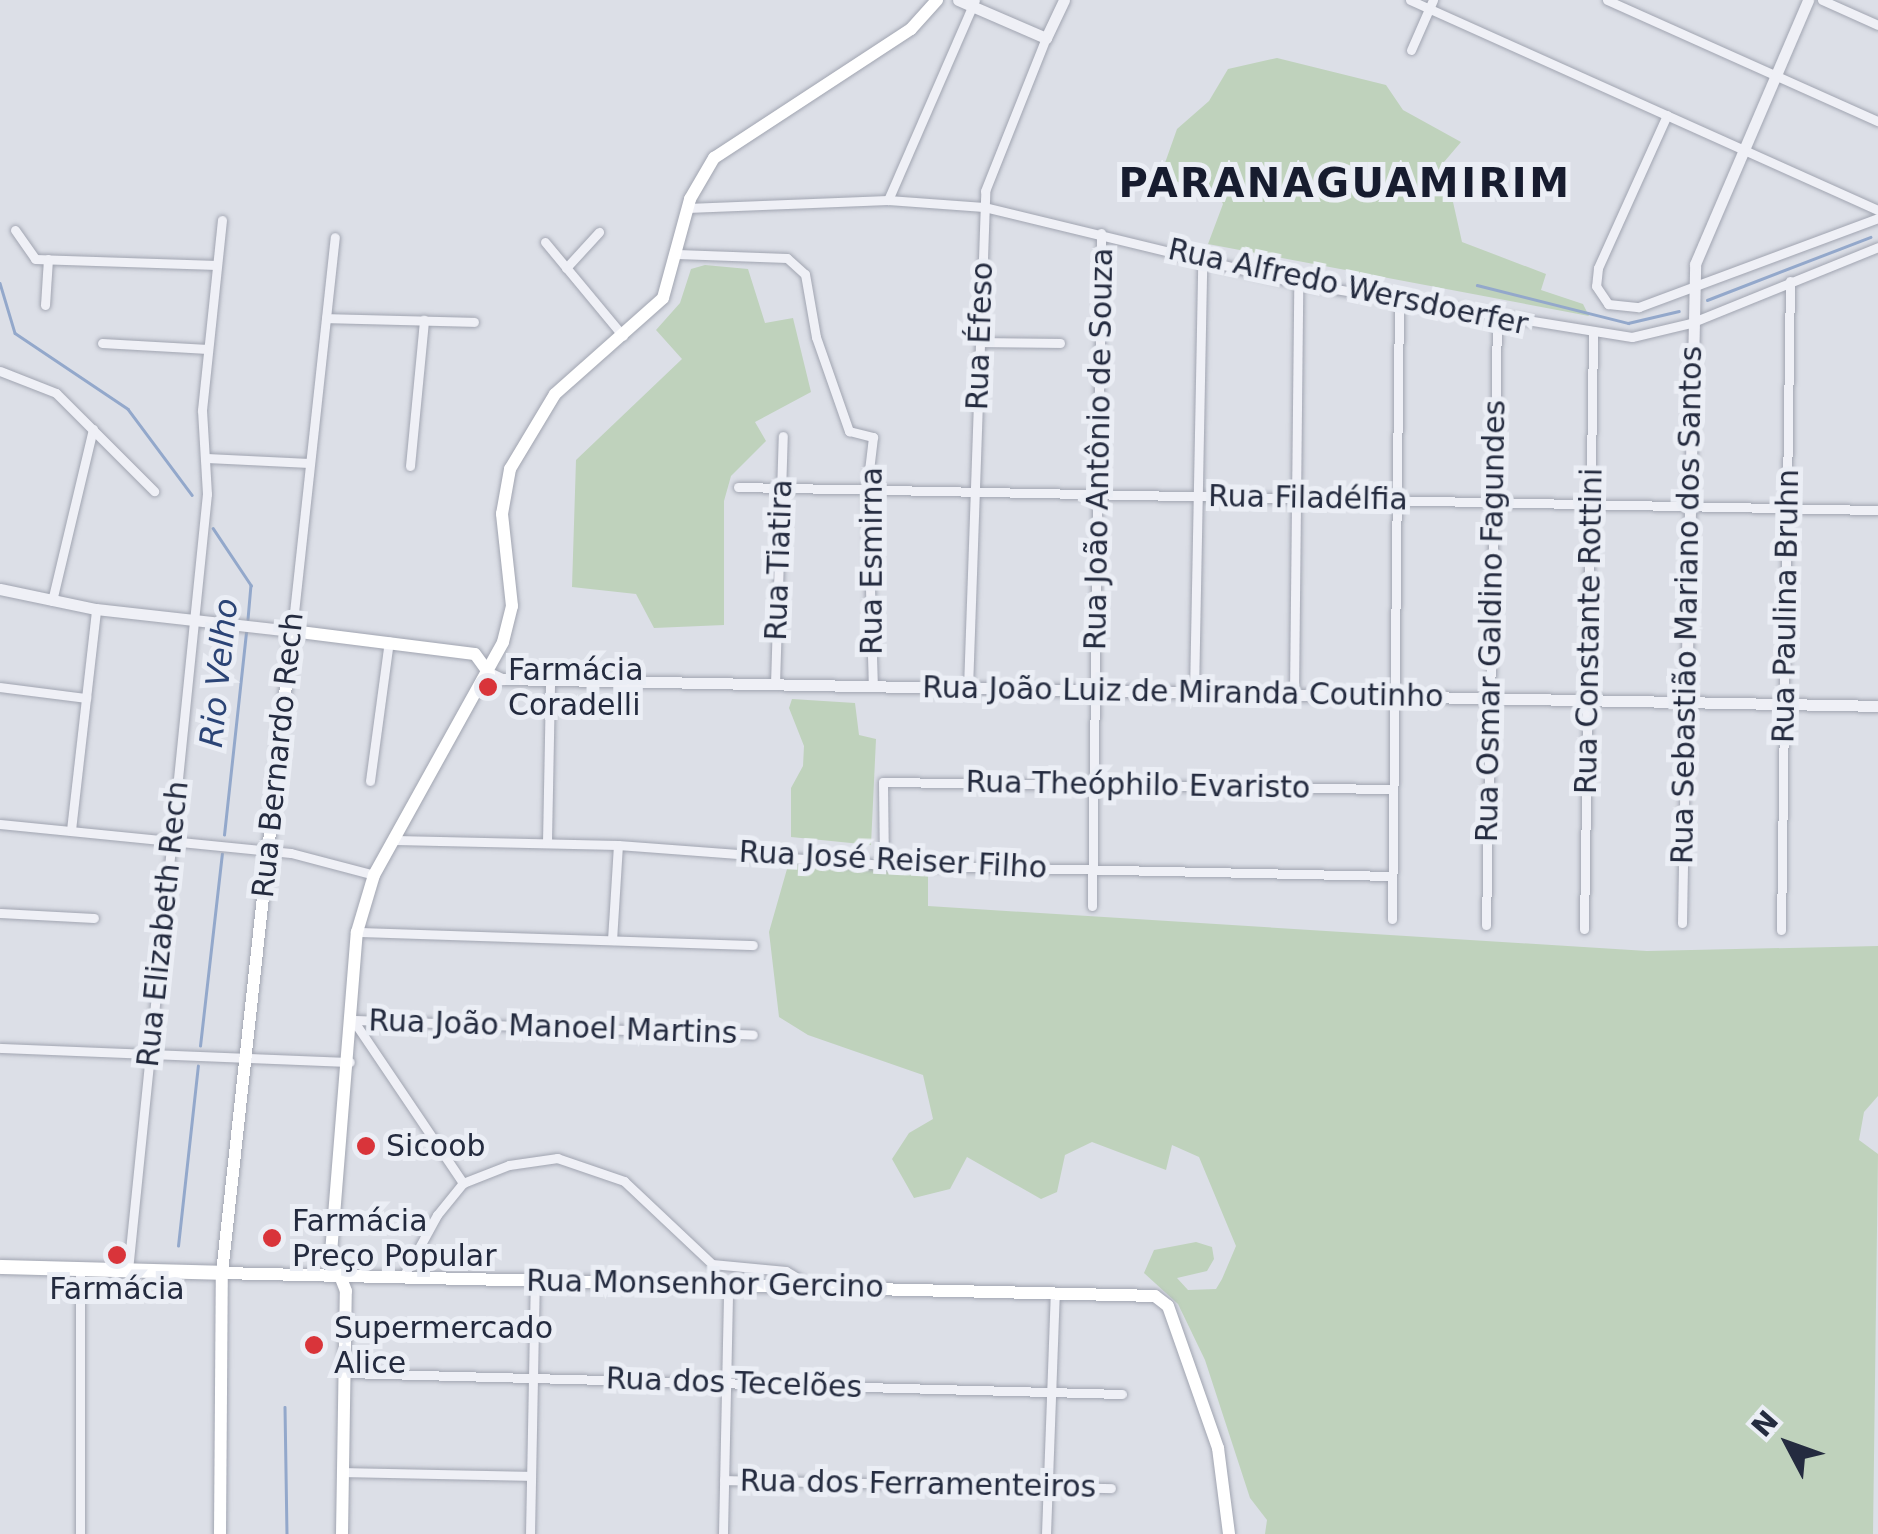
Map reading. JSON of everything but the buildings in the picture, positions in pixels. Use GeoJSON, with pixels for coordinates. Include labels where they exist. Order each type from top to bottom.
{"type":"FeatureCollection","features":[{"type":"Feature","properties":{"kind":"main road"},"geometry":{"type":"LineString","coordinates":[[342,1534],[346,1291],[331,1253],[350,1062],[357,932],[374,875],[489,673],[506,634],[512,594],[502,498],[515,456],[555,394],[663,298],[687,208],[700,177],[724,149],[912,28],[937,0]]}},
{"type":"Feature","properties":{"kind":"main road"},"geometry":{"type":"LineString","coordinates":[[292,632],[475,654],[494,648],[506,634]]}},
{"type":"Feature","properties":{"kind":"main road","name":"Rua Bernardo Rech"},"geometry":{"type":"LineString","coordinates":[[220,1534],[222,1273],[292,632]]}},
{"type":"Feature","properties":{"kind":"main road"},"geometry":{"type":"LineString","coordinates":[[475,654],[489,673]]}},
{"type":"Feature","properties":{"kind":"main road","name":"Rua Monsenhor Gercino"},"geometry":{"type":"LineString","coordinates":[[0,1267],[1155,1296],[1168,1306],[1218,1448],[1228,1534]]}},
{"type":"Feature","properties":{"kind":"street"},"geometry":{"type":"LineString","coordinates":[[958,0],[974,2],[1046,38]]}},
{"type":"Feature","properties":{"kind":"street","name":"Rua Éfeso"},"geometry":{"type":"LineString","coordinates":[[968,688],[984,207],[993,159],[1064,0]]}},
{"type":"Feature","properties":{"kind":"street"},"geometry":{"type":"LineString","coordinates":[[1410,0],[1431,4],[1878,210]]}},
{"type":"Feature","properties":{"kind":"street"},"geometry":{"type":"LineString","coordinates":[[1607,0],[1878,120]]}},
{"type":"Feature","properties":{"kind":"street","name":"Rua Sebastião Mariano dos Santos"},"geometry":{"type":"LineString","coordinates":[[1682,923],[1691,288],[1700,241],[1808,0]]}},
{"type":"Feature","properties":{"kind":"street"},"geometry":{"type":"LineString","coordinates":[[1822,0],[1878,25]]}},
{"type":"Feature","properties":{"kind":"street"},"geometry":{"type":"LineString","coordinates":[[888,200],[974,2]]}},
{"type":"Feature","properties":{"kind":"street"},"geometry":{"type":"LineString","coordinates":[[1411,50],[1431,4]]}},
{"type":"Feature","properties":{"kind":"street"},"geometry":{"type":"LineString","coordinates":[[1667,115],[1598,268],[1602,300],[1630,309],[1878,218]]}},
{"type":"Feature","properties":{"kind":"street","name":"Rua Alfredo Wersdoerfer"},"geometry":{"type":"LineString","coordinates":[[687,208],[888,200],[984,207],[1298,283],[1594,334],[1644,336],[1691,323],[1878,248]]}},
{"type":"Feature","properties":{"kind":"street","name":"Rua Elizabeth Rech"},"geometry":{"type":"LineString","coordinates":[[128,1270],[194,621],[206,458],[202,422],[222,220]]}},
{"type":"Feature","properties":{"kind":"street"},"geometry":{"type":"LineString","coordinates":[[15,230],[35,259],[217,265]]}},
{"type":"Feature","properties":{"kind":"street"},"geometry":{"type":"LineString","coordinates":[[566,268],[599,232]]}},
{"type":"Feature","properties":{"kind":"street","name":"Rua João Antônio de Souza"},"geometry":{"type":"LineString","coordinates":[[1092,906],[1102,233]]}},
{"type":"Feature","properties":{"kind":"street","name":"Rua Bernardo Rech"},"geometry":{"type":"LineString","coordinates":[[292,632],[335,238]]}},
{"type":"Feature","properties":{"kind":"street"},"geometry":{"type":"LineString","coordinates":[[545,242],[623,336]]}},
{"type":"Feature","properties":{"kind":"street","name":"Rua Esmirna"},"geometry":{"type":"LineString","coordinates":[[677,254],[787,258],[800,266],[816,337],[849,430],[872,436],[867,487],[873,685]]}},
{"type":"Feature","properties":{"kind":"street"},"geometry":{"type":"LineString","coordinates":[[45,305],[48,259]]}},
{"type":"Feature","properties":{"kind":"street"},"geometry":{"type":"LineString","coordinates":[[1194,693],[1202,260]]}},
{"type":"Feature","properties":{"kind":"street","name":"Rua Paulina Bruhn"},"geometry":{"type":"LineString","coordinates":[[1781,930],[1790,282]]}},
{"type":"Feature","properties":{"kind":"street"},"geometry":{"type":"LineString","coordinates":[[1294,694],[1298,283]]}},
{"type":"Feature","properties":{"kind":"street"},"geometry":{"type":"LineString","coordinates":[[1392,919],[1399,301]]}},
{"type":"Feature","properties":{"kind":"street"},"geometry":{"type":"LineString","coordinates":[[326,318],[474,322]]}},
{"type":"Feature","properties":{"kind":"street","name":"Rua Osmar Galdino Fagundes"},"geometry":{"type":"LineString","coordinates":[[1486,924],[1496,318]]}},
{"type":"Feature","properties":{"kind":"street"},"geometry":{"type":"LineString","coordinates":[[410,466],[424,320]]}},
{"type":"Feature","properties":{"kind":"street","name":"Rua Constante Rottini"},"geometry":{"type":"LineString","coordinates":[[1584,929],[1594,334]]}},
{"type":"Feature","properties":{"kind":"street"},"geometry":{"type":"LineString","coordinates":[[102,342],[208,349]]}},
{"type":"Feature","properties":{"kind":"street"},"geometry":{"type":"LineString","coordinates":[[980,342],[1060,343]]}},
{"type":"Feature","properties":{"kind":"street"},"geometry":{"type":"LineString","coordinates":[[0,385],[2,372],[56,393],[154,492]]}},
{"type":"Feature","properties":{"kind":"street"},"geometry":{"type":"LineString","coordinates":[[52,601],[93,430]]}},
{"type":"Feature","properties":{"kind":"street","name":"Rua Tiatira"},"geometry":{"type":"LineString","coordinates":[[776,684],[784,436]]}},
{"type":"Feature","properties":{"kind":"street"},"geometry":{"type":"LineString","coordinates":[[206,458],[310,464]]}},
{"type":"Feature","properties":{"kind":"street","name":"Rua Filadélfia"},"geometry":{"type":"LineString","coordinates":[[738,487],[1878,510]]}},
{"type":"Feature","properties":{"kind":"street"},"geometry":{"type":"LineString","coordinates":[[0,590],[96,609],[292,632]]}},
{"type":"Feature","properties":{"kind":"street"},"geometry":{"type":"LineString","coordinates":[[71,830],[96,609]]}},
{"type":"Feature","properties":{"kind":"street"},"geometry":{"type":"LineString","coordinates":[[370,781],[388,641]]}},
{"type":"Feature","properties":{"kind":"street","name":"Rua João Luiz de Miranda Coutinho"},"geometry":{"type":"LineString","coordinates":[[489,673],[550,680],[1878,706]]}},
{"type":"Feature","properties":{"kind":"street"},"geometry":{"type":"LineString","coordinates":[[547,842],[550,680]]}},
{"type":"Feature","properties":{"kind":"street"},"geometry":{"type":"LineString","coordinates":[[0,687],[86,698]]}},
{"type":"Feature","properties":{"kind":"street","name":"Rua Theóphilo Evaristo"},"geometry":{"type":"LineString","coordinates":[[884,865],[883,782],[1393,788]]}},
{"type":"Feature","properties":{"kind":"street"},"geometry":{"type":"LineString","coordinates":[[0,824],[268,850],[374,875]]}},
{"type":"Feature","properties":{"kind":"street","name":"Rua José Reiser Filho"},"geometry":{"type":"LineString","coordinates":[[395,840],[618,845],[884,865],[1392,876]]}},
{"type":"Feature","properties":{"kind":"street"},"geometry":{"type":"LineString","coordinates":[[612,940],[618,845]]}},
{"type":"Feature","properties":{"kind":"street"},"geometry":{"type":"LineString","coordinates":[[0,913],[94,918]]}},
{"type":"Feature","properties":{"kind":"street"},"geometry":{"type":"LineString","coordinates":[[357,932],[753,944]]}},
{"type":"Feature","properties":{"kind":"street"},"geometry":{"type":"LineString","coordinates":[[353,1020],[464,1183]]}},
{"type":"Feature","properties":{"kind":"street","name":"Rua João Manoel Martins"},"geometry":{"type":"LineString","coordinates":[[353,1020],[753,1035]]}},
{"type":"Feature","properties":{"kind":"street"},"geometry":{"type":"LineString","coordinates":[[0,1048],[350,1062]]}},
{"type":"Feature","properties":{"kind":"street"},"geometry":{"type":"LineString","coordinates":[[404,1277],[437,1215],[464,1183],[530,1161],[586,1164],[638,1190],[705,1261],[786,1271],[812,1287]]}},
{"type":"Feature","properties":{"kind":"street"},"geometry":{"type":"LineString","coordinates":[[80,1269],[80,1534]]}},
{"type":"Feature","properties":{"kind":"street"},"geometry":{"type":"LineString","coordinates":[[530,1534],[535,1280]]}},
{"type":"Feature","properties":{"kind":"street"},"geometry":{"type":"LineString","coordinates":[[723,1534],[728,1285]]}},
{"type":"Feature","properties":{"kind":"street"},"geometry":{"type":"LineString","coordinates":[[1046,1534],[1054,1293]]}},
{"type":"Feature","properties":{"kind":"street","name":"Rua dos Tecelões"},"geometry":{"type":"LineString","coordinates":[[346,1372],[1122,1394]]}},
{"type":"Feature","properties":{"kind":"street"},"geometry":{"type":"LineString","coordinates":[[344,1472],[531,1476]]}},
{"type":"Feature","properties":{"kind":"street","name":"Rua dos Ferramenteiros"},"geometry":{"type":"LineString","coordinates":[[724,1480],[1111,1488]]}},
{"type":"Feature","properties":{"kind":"green space"},"geometry":{"type":"Polygon","coordinates":[[[1277,58],[1386,85],[1403,110],[1461,142],[1444,162],[1462,242],[1546,274],[1541,290],[1583,304],[1589,316],[1208,244],[1223,204],[1218,193],[1160,177],[1177,129],[1209,101],[1228,69],[1277,58]]]}},
{"type":"Feature","properties":{"kind":"green space"},"geometry":{"type":"Polygon","coordinates":[[[705,265],[748,269],[765,323],[793,318],[811,392],[755,422],[766,441],[731,476],[724,501],[724,625],[654,628],[636,594],[572,587],[576,460],[682,359],[656,330],[680,303],[691,269],[705,265]]]}},
{"type":"Feature","properties":{"kind":"green space"},"geometry":{"type":"Polygon","coordinates":[[[792,699],[855,703],[859,735],[876,739],[871,845],[791,837],[791,788],[803,766],[804,746],[789,708],[792,699]]]}},
{"type":"Feature","properties":{"kind":"green space"},"geometry":{"type":"Polygon","coordinates":[[[800,862],[928,873],[928,906],[1647,951],[1878,946],[1878,1096],[1864,1112],[1859,1140],[1878,1154],[1873,1534],[1265,1534],[1267,1520],[1250,1498],[1205,1360],[1178,1304],[1144,1273],[1154,1250],[1196,1242],[1212,1247],[1214,1259],[1207,1271],[1177,1278],[1188,1290],[1216,1289],[1222,1279],[1236,1246],[1199,1157],[1172,1145],[1166,1170],[1092,1142],[1065,1155],[1057,1192],[1041,1199],[967,1157],[950,1189],[914,1198],[892,1159],[909,1133],[933,1119],[923,1075],[808,1035],[779,1017],[769,932],[787,869],[800,862]]]}},
{"type":"Feature","properties":{"kind":"waterway"},"geometry":{"type":"LineString","coordinates":[[1707,300],[1870,237]]}},
{"type":"Feature","properties":{"kind":"waterway","name":"Rio Velho"},"geometry":{"type":"LineString","coordinates":[[0,283],[15,333],[128,409],[192,495]]}},
{"type":"Feature","properties":{"kind":"waterway"},"geometry":{"type":"LineString","coordinates":[[1477,285],[1628,323],[1679,311]]}},
{"type":"Feature","properties":{"kind":"waterway","name":"Rio Velho"},"geometry":{"type":"LineString","coordinates":[[213,528],[251,585],[248,619]]}},
{"type":"Feature","properties":{"kind":"waterway","name":"Rio Velho"},"geometry":{"type":"LineString","coordinates":[[224,835],[246,632]]}},
{"type":"Feature","properties":{"kind":"waterway","name":"Rio Velho"},"geometry":{"type":"LineString","coordinates":[[200,1046],[222,854]]}},
{"type":"Feature","properties":{"kind":"waterway","name":"Rio Velho"},"geometry":{"type":"LineString","coordinates":[[178,1246],[198,1066]]}},
{"type":"Feature","properties":{"kind":"waterway","name":"Rio Velho"},"geometry":{"type":"LineString","coordinates":[[285,1407],[287,1534]]}},
{"type":"Feature","properties":{"kind":"place","name":"Farmácia Coradelli"},"geometry":{"type":"Point","coordinates":[488,687]}},
{"type":"Feature","properties":{"kind":"place","name":"Sicoob"},"geometry":{"type":"Point","coordinates":[366,1146]}},
{"type":"Feature","properties":{"kind":"place","name":"Farmácia Preço Popular"},"geometry":{"type":"Point","coordinates":[272,1238]}},
{"type":"Feature","properties":{"kind":"place","name":"Farmácia"},"geometry":{"type":"Point","coordinates":[117,1255]}},
{"type":"Feature","properties":{"kind":"place","name":"Supermercado Alice"},"geometry":{"type":"Point","coordinates":[314,1345]}},
{"type":"Feature","properties":{"kind":"district","name":"PARANAGUAMIRIM"},"geometry":{"type":"Point","coordinates":[1345,183]}}]}
